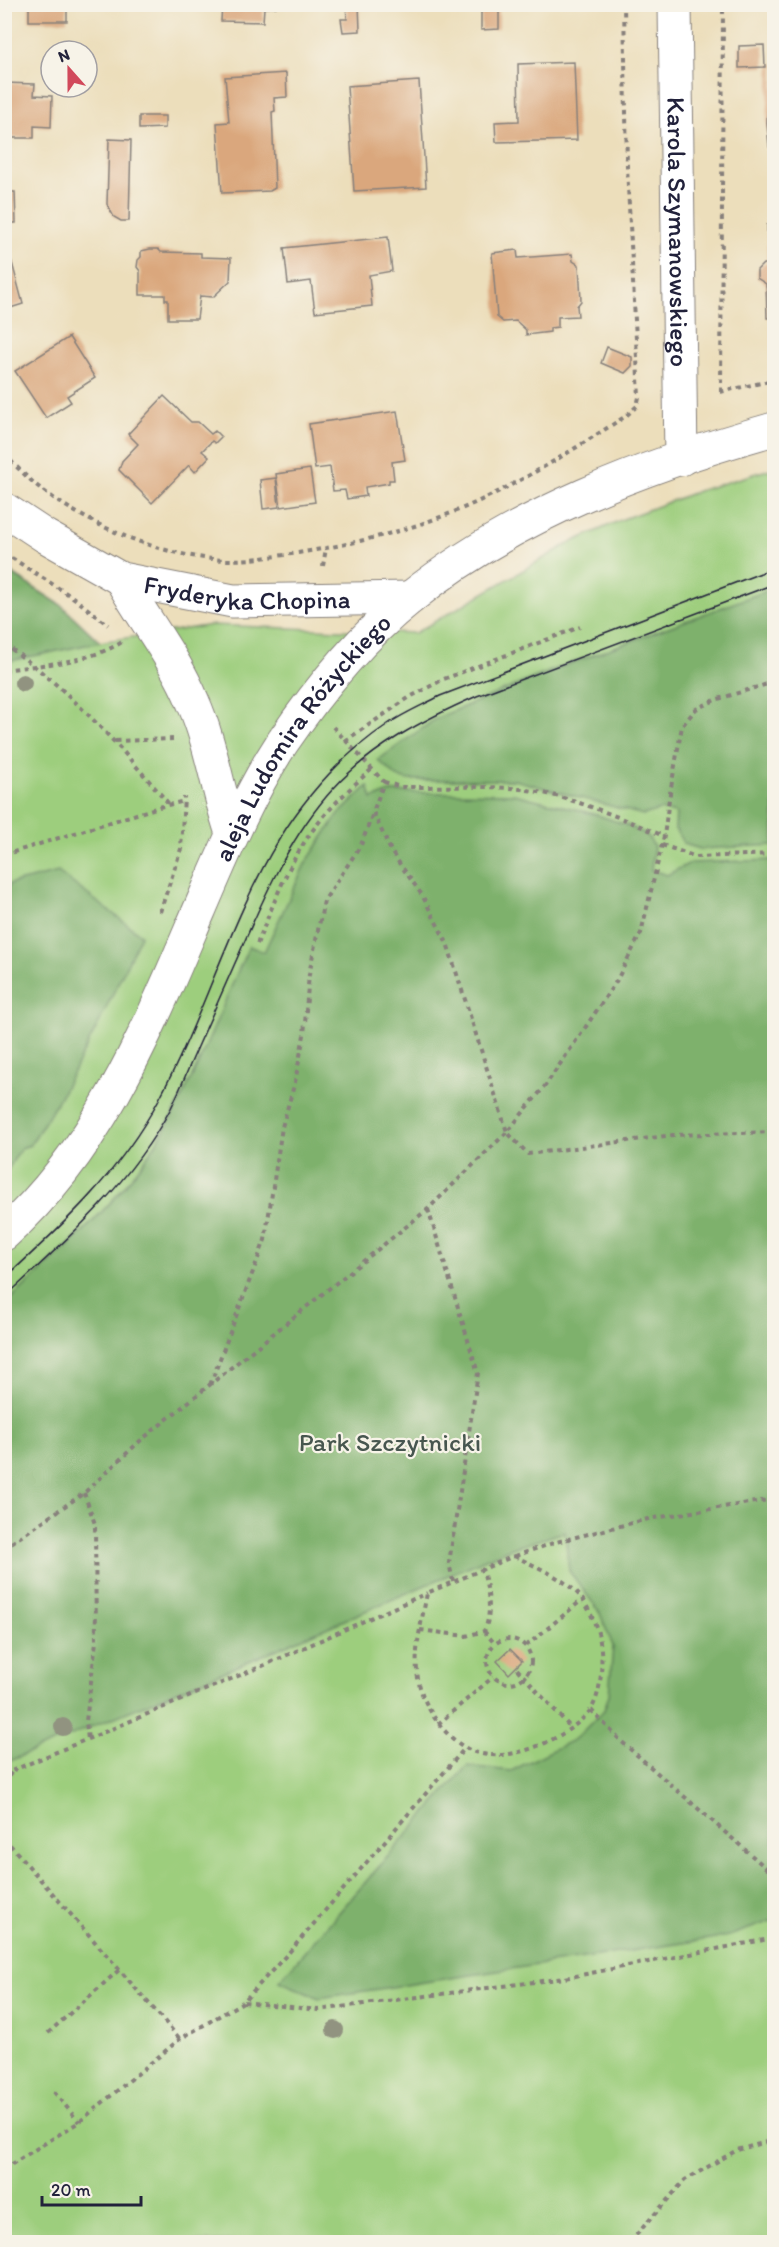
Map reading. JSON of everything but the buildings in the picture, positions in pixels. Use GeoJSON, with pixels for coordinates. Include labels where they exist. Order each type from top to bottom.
{"type":"FeatureCollection","features":[{"type":"Feature","properties":{"kind":"street","name":"Karola Szymanowskiego"},"geometry":{"type":"LineString","coordinates":[[675,4],[681,459]]}},
{"type":"Feature","properties":{"kind":"street","name":"aleja Ludomira Różyckiego"},"geometry":{"type":"LineString","coordinates":[[4,1234],[30,1211],[75,1157],[138,1052],[232,833],[281,745],[309,704],[363,641],[410,598],[453,567],[546,513],[681,459],[774,429]]}},
{"type":"Feature","properties":{"kind":"street","name":"Fryderyka Chopina"},"geometry":{"type":"LineString","coordinates":[[4,509],[45,537],[120,579],[233,601],[410,598]]}},
{"type":"Feature","properties":{"kind":"street","name":"Fryderyka Chopina"},"geometry":{"type":"LineString","coordinates":[[120,579],[170,657],[193,700],[212,753],[222,806],[232,833]]}},
{"type":"Feature","properties":{"kind":"path"},"geometry":{"type":"LineString","coordinates":[[4,454],[48,494],[73,510],[119,533],[160,549],[211,559],[234,559],[336,547],[382,537],[434,520],[508,487],[627,416],[637,406],[639,397],[627,167],[624,4]]}},
{"type":"Feature","properties":{"kind":"path"},"geometry":{"type":"LineString","coordinates":[[721,392],[723,4]]}},
{"type":"Feature","properties":{"kind":"path"},"geometry":{"type":"LineString","coordinates":[[714,394],[774,380]]}},
{"type":"Feature","properties":{"kind":"path"},"geometry":{"type":"LineString","coordinates":[[4,553],[74,598],[116,632]]}},
{"type":"Feature","properties":{"kind":"path"},"geometry":{"type":"LineString","coordinates":[[345,741],[400,704],[444,679],[580,627]]}},
{"type":"Feature","properties":{"kind":"path"},"geometry":{"type":"LineString","coordinates":[[4,670],[105,653],[123,642],[119,637]]}},
{"type":"Feature","properties":{"kind":"path"},"geometry":{"type":"LineString","coordinates":[[4,644],[36,665],[114,741],[169,804]]}},
{"type":"Feature","properties":{"kind":"path"},"geometry":{"type":"LineString","coordinates":[[4,1548],[84,1493],[140,1442],[349,1270],[428,1209],[507,1132],[545,1086],[616,980],[641,933],[664,836],[682,726],[696,709],[715,700],[774,682]]}},
{"type":"Feature","properties":{"kind":"path"},"geometry":{"type":"LineString","coordinates":[[329,722],[384,782],[401,787],[513,788],[551,795],[632,822],[664,836]]}},
{"type":"Feature","properties":{"kind":"path"},"geometry":{"type":"LineString","coordinates":[[114,741],[165,741],[177,738]]}},
{"type":"Feature","properties":{"kind":"path"},"geometry":{"type":"LineString","coordinates":[[257,944],[302,845],[345,792],[371,770]]}},
{"type":"Feature","properties":{"kind":"path"},"geometry":{"type":"LineString","coordinates":[[210,1386],[265,1240],[282,1126],[295,1082],[304,1035],[309,974],[324,901],[361,845],[384,782]]}},
{"type":"Feature","properties":{"kind":"path"},"geometry":{"type":"LineString","coordinates":[[4,855],[185,801],[181,849],[159,917]]}},
{"type":"Feature","properties":{"kind":"path"},"geometry":{"type":"LineString","coordinates":[[373,812],[392,853],[422,895],[447,943],[507,1132],[528,1154],[673,1136],[774,1132]]}},
{"type":"Feature","properties":{"kind":"path"},"geometry":{"type":"LineString","coordinates":[[662,845],[696,857],[774,854]]}},
{"type":"Feature","properties":{"kind":"path"},"geometry":{"type":"LineString","coordinates":[[428,1209],[478,1372],[449,1563],[453,1581]]}},
{"type":"Feature","properties":{"kind":"path"},"geometry":{"type":"LineString","coordinates":[[84,1493],[95,1524],[96,1631],[86,1721],[88,1740]]}},
{"type":"Feature","properties":{"kind":"path"},"geometry":{"type":"LineString","coordinates":[[4,1774],[514,1556],[556,1542],[648,1519],[774,1499]]}},
{"type":"Feature","properties":{"kind":"path"},"geometry":{"type":"LineString","coordinates":[[427,1593],[416,1657],[418,1682],[423,1699],[438,1724],[465,1748],[480,1753],[497,1755],[528,1750],[548,1742],[571,1728],[591,1710],[600,1681],[603,1648],[593,1615],[576,1592],[561,1579],[514,1556]]}},
{"type":"Feature","properties":{"kind":"path"},"geometry":{"type":"LineString","coordinates":[[482,1569],[487,1582],[488,1616],[484,1631]]}},
{"type":"Feature","properties":{"kind":"path"},"geometry":{"type":"LineString","coordinates":[[526,1646],[582,1600]]}},
{"type":"Feature","properties":{"kind":"path"},"geometry":{"type":"LineString","coordinates":[[420,1630],[466,1636],[484,1631]]}},
{"type":"Feature","properties":{"kind":"path"},"geometry":{"type":"LineString","coordinates":[[484,1631],[495,1644]]}},
{"type":"Feature","properties":{"kind":"path"},"geometry":{"type":"LineString","coordinates":[[502,1639],[511,1639],[526,1646],[531,1653],[532,1662],[530,1670],[524,1677],[517,1682],[508,1683],[500,1682],[493,1677],[486,1663],[487,1656],[495,1644],[502,1639]]}},
{"type":"Feature","properties":{"kind":"path"},"geometry":{"type":"LineString","coordinates":[[517,1669],[571,1728]]}},
{"type":"Feature","properties":{"kind":"path"},"geometry":{"type":"LineString","coordinates":[[438,1724],[493,1677]]}},
{"type":"Feature","properties":{"kind":"path"},"geometry":{"type":"LineString","coordinates":[[591,1710],[622,1742],[774,1875]]}},
{"type":"Feature","properties":{"kind":"path"},"geometry":{"type":"LineString","coordinates":[[4,2169],[79,2122],[180,2039],[243,2002],[292,1949],[465,1748]]}},
{"type":"Feature","properties":{"kind":"path"},"geometry":{"type":"LineString","coordinates":[[4,1784],[12,1770]]}},
{"type":"Feature","properties":{"kind":"path"},"geometry":{"type":"LineString","coordinates":[[4,1838],[180,2039]]}},
{"type":"Feature","properties":{"kind":"path"},"geometry":{"type":"LineString","coordinates":[[243,2002],[318,2010],[565,1978],[774,1938]]}},
{"type":"Feature","properties":{"kind":"path"},"geometry":{"type":"LineString","coordinates":[[48,2033],[119,1970]]}},
{"type":"Feature","properties":{"kind":"path"},"geometry":{"type":"LineString","coordinates":[[54,2092],[79,2122]]}},
{"type":"Feature","properties":{"kind":"path"},"geometry":{"type":"LineString","coordinates":[[630,2242],[685,2180],[737,2150],[774,2140]]}},
{"type":"Feature","properties":{"kind":"green space","name":"Park Szczytnicki"},"geometry":{"type":"Polygon","coordinates":[[[774,468],[774,2242],[5,2242],[5,569],[61,605],[100,642],[212,625],[415,633],[568,544],[623,519],[701,490],[774,468]]]}},
{"type":"Feature","properties":{"kind":"green space"},"geometry":{"type":"Polygon","coordinates":[[[4,569],[61,605],[100,642],[5,662],[4,569]]]}},
{"type":"Feature","properties":{"kind":"green space"},"geometry":{"type":"Polygon","coordinates":[[[774,588],[774,845],[700,849],[684,844],[675,829],[676,813],[660,810],[643,815],[515,780],[408,780],[397,777],[378,760],[437,718],[558,668],[774,588]]]}},
{"type":"Feature","properties":{"kind":"green space"},"geometry":{"type":"Polygon","coordinates":[[[368,786],[372,799],[390,792],[514,794],[595,814],[646,834],[654,846],[651,870],[667,875],[690,863],[774,860],[774,1920],[729,1936],[319,1998],[279,1981],[467,1766],[511,1771],[575,1739],[604,1710],[609,1695],[613,1646],[599,1611],[569,1571],[565,1532],[509,1549],[5,1763],[4,1305],[85,1230],[139,1168],[169,1122],[182,1097],[249,946],[264,952],[305,864],[338,815],[368,786]]]}},
{"type":"Feature","properties":{"kind":"green space"},"geometry":{"type":"Polygon","coordinates":[[[58,872],[141,935],[99,1023],[56,1104],[30,1145],[21,1148],[5,1174],[5,891],[10,884],[58,872]]]}},
{"type":"Feature","properties":{"kind":"tram line"},"geometry":{"type":"LineString","coordinates":[[4,1279],[69,1218],[108,1174],[143,1127],[183,1050],[226,946],[274,848],[304,803],[341,761],[388,724],[440,696],[774,568]]}},
{"type":"Feature","properties":{"kind":"tram line"},"geometry":{"type":"LineString","coordinates":[[4,1298],[96,1210],[155,1136],[174,1102],[271,883],[318,806],[348,774],[400,735],[477,696],[774,584]]}}]}
